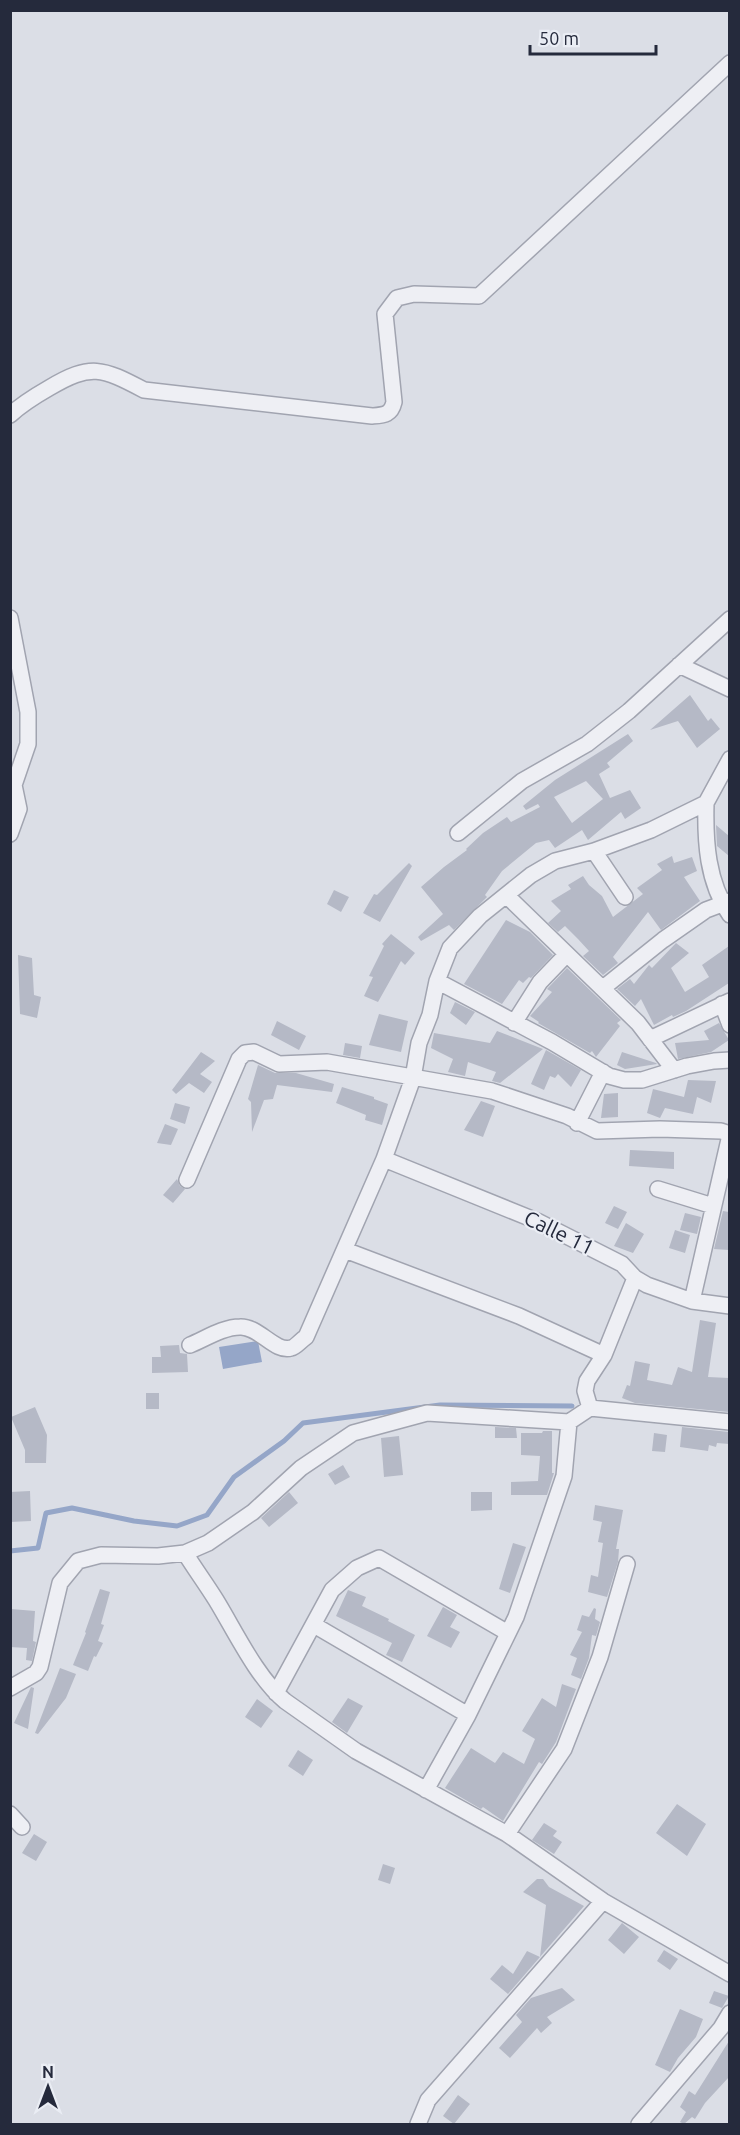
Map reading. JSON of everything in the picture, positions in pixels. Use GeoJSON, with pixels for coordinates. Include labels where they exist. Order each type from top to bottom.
{"type":"FeatureCollection","features":[{"type":"Feature","properties":{"kind":"street"},"geometry":{"type":"LineString","coordinates":[[10,415],[27,400],[67,377],[83,371],[100,371],[119,377],[144,390],[372,416],[387,415],[393,409],[394,402],[385,314],[397,298],[414,294],[479,296],[729,63]]}},
{"type":"Feature","properties":{"kind":"street"},"geometry":{"type":"LineString","coordinates":[[10,618],[28,712],[28,744],[14,785],[19,809],[10,834]]}},
{"type":"Feature","properties":{"kind":"street"},"geometry":{"type":"LineString","coordinates":[[458,833],[522,781],[587,744],[629,711],[729,618]]}},
{"type":"Feature","properties":{"kind":"street"},"geometry":{"type":"LineString","coordinates":[[678,665],[729,689]]}},
{"type":"Feature","properties":{"kind":"street"},"geometry":{"type":"LineString","coordinates":[[603,987],[706,910],[727,907],[709,860],[705,837],[706,803],[729,759]]}},
{"type":"Feature","properties":{"kind":"street"},"geometry":{"type":"LineString","coordinates":[[190,1345],[241,1326],[255,1329],[278,1346],[292,1348],[306,1337],[384,1159],[413,1078],[419,1043],[430,1015],[437,981],[450,948],[480,916],[531,875],[555,861],[594,851],[651,830],[706,803]]}},
{"type":"Feature","properties":{"kind":"street"},"geometry":{"type":"LineString","coordinates":[[594,851],[625,897]]}},
{"type":"Feature","properties":{"kind":"street"},"geometry":{"type":"LineString","coordinates":[[506,895],[638,1023],[674,1070]]}},
{"type":"Feature","properties":{"kind":"street"},"geometry":{"type":"LineString","coordinates":[[514,1023],[540,982],[566,955]]}},
{"type":"Feature","properties":{"kind":"street"},"geometry":{"type":"LineString","coordinates":[[437,981],[603,1072],[624,1080],[642,1080],[674,1070],[729,1060]]}},
{"type":"Feature","properties":{"kind":"street"},"geometry":{"type":"LineString","coordinates":[[650,1039],[726,1003],[729,1025]]}},
{"type":"Feature","properties":{"kind":"street"},"geometry":{"type":"LineString","coordinates":[[187,1180],[239,1059],[245,1053],[254,1052],[279,1064],[320,1061],[492,1091],[567,1116],[597,1131],[660,1129],[721,1131],[729,1134],[692,1300]]}},
{"type":"Feature","properties":{"kind":"street"},"geometry":{"type":"LineString","coordinates":[[577,1123],[603,1072]]}},
{"type":"Feature","properties":{"kind":"street","name":"Calle 11"},"geometry":{"type":"LineString","coordinates":[[384,1159],[537,1221],[622,1264],[635,1278],[647,1285],[692,1300],[729,1306]]}},
{"type":"Feature","properties":{"kind":"street"},"geometry":{"type":"LineString","coordinates":[[658,1189],[713,1206]]}},
{"type":"Feature","properties":{"kind":"street"},"geometry":{"type":"LineString","coordinates":[[345,1250],[519,1316],[604,1355]]}},
{"type":"Feature","properties":{"kind":"street"},"geometry":{"type":"LineString","coordinates":[[590,1408],[585,1391],[587,1381],[604,1355],[635,1278]]}},
{"type":"Feature","properties":{"kind":"street"},"geometry":{"type":"LineString","coordinates":[[10,1688],[36,1673],[40,1667],[60,1583],[78,1561],[101,1555],[158,1556],[185,1553],[208,1543],[253,1512],[301,1468],[353,1433],[427,1413],[569,1422],[590,1408],[729,1422]]}},
{"type":"Feature","properties":{"kind":"street"},"geometry":{"type":"LineString","coordinates":[[426,1790],[468,1715],[520,1606],[564,1476],[569,1422]]}},
{"type":"Feature","properties":{"kind":"street"},"geometry":{"type":"LineString","coordinates":[[185,1553],[242,1645],[276,1693],[356,1751],[507,1834],[603,1901],[729,1974]]}},
{"type":"Feature","properties":{"kind":"street"},"geometry":{"type":"LineString","coordinates":[[276,1693],[332,1590],[357,1568],[380,1558],[508,1633]]}},
{"type":"Feature","properties":{"kind":"street"},"geometry":{"type":"LineString","coordinates":[[507,1834],[564,1749],[600,1657],[627,1564]]}},
{"type":"Feature","properties":{"kind":"street"},"geometry":{"type":"LineString","coordinates":[[314,1625],[468,1715]]}},
{"type":"Feature","properties":{"kind":"street"},"geometry":{"type":"LineString","coordinates":[[10,1814],[22,1827]]}},
{"type":"Feature","properties":{"kind":"street"},"geometry":{"type":"LineString","coordinates":[[418,2124],[428,2100],[603,1901]]}},
{"type":"Feature","properties":{"kind":"street"},"geometry":{"type":"LineString","coordinates":[[639,2124],[721,2028],[729,2013]]}},
{"type":"Feature","properties":{"kind":"water"},"geometry":{"type":"Polygon","coordinates":[[[258,1341],[262,1362],[223,1369],[219,1347],[258,1341]]]}},
{"type":"Feature","properties":{"kind":"building"},"geometry":{"type":"Polygon","coordinates":[[[690,695],[708,721],[711,718],[720,729],[697,748],[678,721],[650,730],[690,695]]]}},
{"type":"Feature","properties":{"kind":"building"},"geometry":{"type":"Polygon","coordinates":[[[628,734],[633,741],[607,763],[610,767],[599,774],[610,798],[630,790],[641,808],[625,819],[621,812],[588,840],[582,830],[555,848],[549,840],[536,843],[502,871],[485,895],[487,897],[454,930],[449,925],[421,941],[418,937],[443,914],[421,887],[467,850],[483,833],[507,817],[511,822],[540,807],[538,804],[526,810],[523,806],[555,780],[628,734]],[[586,781],[554,797],[572,823],[603,799],[586,781]]]}},
{"type":"Feature","properties":{"kind":"building"},"geometry":{"type":"Polygon","coordinates":[[[716,825],[729,836],[729,856],[717,846],[716,825]]]}},
{"type":"Feature","properties":{"kind":"building"},"geometry":{"type":"Polygon","coordinates":[[[672,856],[674,863],[692,857],[697,871],[684,877],[700,901],[661,930],[648,912],[613,957],[618,963],[603,975],[583,956],[589,951],[565,926],[558,932],[548,923],[561,911],[551,901],[571,889],[568,885],[583,876],[589,885],[602,896],[613,917],[643,894],[637,888],[662,870],[657,864],[672,856]]]}},
{"type":"Feature","properties":{"kind":"building"},"geometry":{"type":"Polygon","coordinates":[[[409,863],[412,866],[380,922],[363,913],[374,894],[377,895],[409,863]]]}},
{"type":"Feature","properties":{"kind":"building"},"geometry":{"type":"Polygon","coordinates":[[[334,890],[349,897],[341,912],[327,904],[334,890]]]}},
{"type":"Feature","properties":{"kind":"building"},"geometry":{"type":"Polygon","coordinates":[[[506,920],[530,932],[553,955],[531,978],[529,977],[523,983],[519,980],[502,1004],[464,984],[506,920]]]}},
{"type":"Feature","properties":{"kind":"building"},"geometry":{"type":"Polygon","coordinates":[[[391,934],[415,953],[405,965],[401,961],[378,1002],[364,996],[373,977],[369,976],[384,946],[382,944],[391,934]]]}},
{"type":"Feature","properties":{"kind":"building"},"geometry":{"type":"Polygon","coordinates":[[[676,943],[689,953],[671,968],[685,992],[709,977],[702,965],[729,946],[729,983],[686,1011],[673,1017],[672,1015],[654,1025],[641,999],[635,1006],[617,989],[630,979],[634,984],[649,965],[652,968],[676,943]]]}},
{"type":"Feature","properties":{"kind":"building"},"geometry":{"type":"Polygon","coordinates":[[[18,955],[32,958],[34,995],[41,997],[37,1018],[20,1014],[18,955]]]}},
{"type":"Feature","properties":{"kind":"building"},"geometry":{"type":"Polygon","coordinates":[[[567,968],[621,1020],[617,1023],[620,1026],[596,1057],[592,1051],[590,1053],[530,1016],[552,992],[547,989],[567,968]]]}},
{"type":"Feature","properties":{"kind":"building"},"geometry":{"type":"Polygon","coordinates":[[[455,1002],[475,1012],[466,1025],[450,1013],[455,1002]]]}},
{"type":"Feature","properties":{"kind":"building"},"geometry":{"type":"Polygon","coordinates":[[[379,1014],[408,1021],[401,1052],[369,1045],[379,1014]]]}},
{"type":"Feature","properties":{"kind":"building"},"geometry":{"type":"Polygon","coordinates":[[[277,1021],[306,1036],[299,1050],[271,1035],[277,1021]]]}},
{"type":"Feature","properties":{"kind":"building"},"geometry":{"type":"Polygon","coordinates":[[[719,1023],[729,1040],[711,1052],[678,1059],[675,1043],[709,1040],[704,1031],[719,1023]]]}},
{"type":"Feature","properties":{"kind":"building"},"geometry":{"type":"Polygon","coordinates":[[[497,1031],[543,1049],[500,1083],[492,1081],[496,1072],[468,1062],[465,1076],[448,1072],[453,1059],[431,1048],[434,1033],[490,1043],[497,1031]]]}},
{"type":"Feature","properties":{"kind":"building"},"geometry":{"type":"Polygon","coordinates":[[[345,1043],[362,1046],[360,1058],[343,1055],[345,1043]]]}},
{"type":"Feature","properties":{"kind":"building"},"geometry":{"type":"Polygon","coordinates":[[[546,1050],[581,1070],[571,1087],[558,1074],[555,1078],[550,1076],[544,1090],[531,1084],[546,1050]]]}},
{"type":"Feature","properties":{"kind":"building"},"geometry":{"type":"Polygon","coordinates":[[[201,1052],[215,1061],[200,1074],[212,1082],[204,1093],[189,1083],[176,1094],[172,1090],[201,1052]]]}},
{"type":"Feature","properties":{"kind":"building"},"geometry":{"type":"Polygon","coordinates":[[[622,1052],[657,1064],[625,1069],[617,1065],[622,1052]]]}},
{"type":"Feature","properties":{"kind":"building"},"geometry":{"type":"Polygon","coordinates":[[[258,1065],[275,1073],[296,1073],[334,1084],[332,1092],[277,1085],[273,1099],[264,1100],[252,1132],[251,1102],[248,1099],[258,1065]]]}},
{"type":"Feature","properties":{"kind":"building"},"geometry":{"type":"Polygon","coordinates":[[[688,1080],[716,1081],[711,1103],[697,1097],[693,1114],[665,1108],[660,1118],[647,1113],[653,1089],[684,1097],[688,1080]]]}},
{"type":"Feature","properties":{"kind":"building"},"geometry":{"type":"Polygon","coordinates":[[[342,1087],[388,1104],[382,1125],[365,1120],[366,1115],[336,1103],[342,1087]]]}},
{"type":"Feature","properties":{"kind":"building"},"geometry":{"type":"Polygon","coordinates":[[[618,1093],[618,1117],[601,1118],[604,1094],[618,1093]]]}},
{"type":"Feature","properties":{"kind":"building"},"geometry":{"type":"Polygon","coordinates":[[[481,1101],[495,1106],[483,1137],[464,1130],[481,1101]]]}},
{"type":"Feature","properties":{"kind":"building"},"geometry":{"type":"Polygon","coordinates":[[[175,1103],[190,1107],[185,1124],[170,1119],[175,1103]]]}},
{"type":"Feature","properties":{"kind":"building"},"geometry":{"type":"Polygon","coordinates":[[[165,1124],[178,1129],[171,1145],[157,1143],[165,1124]]]}},
{"type":"Feature","properties":{"kind":"building"},"geometry":{"type":"Polygon","coordinates":[[[630,1150],[674,1152],[674,1169],[629,1166],[630,1150]]]}},
{"type":"Feature","properties":{"kind":"building"},"geometry":{"type":"Polygon","coordinates":[[[177,1179],[180,1186],[185,1189],[173,1203],[163,1195],[177,1179]]]}},
{"type":"Feature","properties":{"kind":"building"},"geometry":{"type":"Polygon","coordinates":[[[614,1206],[627,1212],[618,1229],[605,1223],[614,1206]]]}},
{"type":"Feature","properties":{"kind":"building"},"geometry":{"type":"Polygon","coordinates":[[[723,1211],[729,1212],[729,1250],[714,1249],[723,1211]]]}},
{"type":"Feature","properties":{"kind":"building"},"geometry":{"type":"Polygon","coordinates":[[[685,1213],[701,1217],[697,1234],[680,1230],[685,1213]]]}},
{"type":"Feature","properties":{"kind":"building"},"geometry":{"type":"Polygon","coordinates":[[[626,1223],[644,1234],[633,1253],[614,1246],[626,1223]]]}},
{"type":"Feature","properties":{"kind":"building"},"geometry":{"type":"Polygon","coordinates":[[[675,1230],[690,1235],[685,1253],[669,1248],[675,1230]]]}},
{"type":"Feature","properties":{"kind":"building"},"geometry":{"type":"Polygon","coordinates":[[[700,1320],[716,1323],[708,1377],[729,1378],[729,1412],[635,1403],[622,1398],[627,1385],[630,1386],[635,1361],[650,1364],[647,1380],[672,1385],[678,1367],[692,1372],[700,1320]]]}},
{"type":"Feature","properties":{"kind":"building"},"geometry":{"type":"Polygon","coordinates":[[[179,1345],[180,1353],[187,1354],[188,1372],[152,1373],[152,1357],[161,1357],[160,1346],[179,1345]]]}},
{"type":"Feature","properties":{"kind":"building"},"geometry":{"type":"Polygon","coordinates":[[[146,1393],[159,1393],[159,1409],[146,1409],[146,1393]]]}},
{"type":"Feature","properties":{"kind":"building"},"geometry":{"type":"Polygon","coordinates":[[[35,1407],[47,1435],[46,1463],[25,1463],[25,1450],[11,1417],[35,1407]]]}},
{"type":"Feature","properties":{"kind":"building"},"geometry":{"type":"Polygon","coordinates":[[[495,1427],[516,1428],[517,1438],[495,1438],[495,1427]]]}},
{"type":"Feature","properties":{"kind":"building"},"geometry":{"type":"Polygon","coordinates":[[[682,1427],[729,1432],[729,1444],[717,1443],[716,1447],[709,1445],[708,1451],[680,1447],[682,1427]]]}},
{"type":"Feature","properties":{"kind":"building"},"geometry":{"type":"Polygon","coordinates":[[[552,1431],[552,1473],[554,1473],[547,1495],[511,1495],[511,1482],[538,1481],[540,1456],[521,1455],[521,1433],[542,1433],[552,1431]]]}},
{"type":"Feature","properties":{"kind":"building"},"geometry":{"type":"Polygon","coordinates":[[[654,1433],[667,1435],[665,1452],[652,1451],[654,1433]]]}},
{"type":"Feature","properties":{"kind":"building"},"geometry":{"type":"Polygon","coordinates":[[[399,1436],[403,1475],[384,1477],[381,1438],[399,1436]]]}},
{"type":"Feature","properties":{"kind":"building"},"geometry":{"type":"Polygon","coordinates":[[[343,1465],[350,1477],[335,1485],[328,1474],[343,1465]]]}},
{"type":"Feature","properties":{"kind":"building"},"geometry":{"type":"Polygon","coordinates":[[[30,1491],[31,1521],[10,1522],[10,1492],[30,1491]]]}},
{"type":"Feature","properties":{"kind":"building"},"geometry":{"type":"Polygon","coordinates":[[[289,1492],[298,1503],[269,1527],[261,1518],[289,1492]]]}},
{"type":"Feature","properties":{"kind":"building"},"geometry":{"type":"Polygon","coordinates":[[[471,1492],[492,1492],[492,1510],[471,1511],[471,1492]]]}},
{"type":"Feature","properties":{"kind":"building"},"geometry":{"type":"Polygon","coordinates":[[[595,1505],[623,1510],[616,1549],[619,1549],[618,1562],[607,1597],[588,1592],[591,1575],[598,1577],[603,1543],[598,1542],[602,1522],[593,1520],[595,1505]]]}},
{"type":"Feature","properties":{"kind":"building"},"geometry":{"type":"Polygon","coordinates":[[[513,1543],[526,1547],[510,1593],[499,1589],[513,1543]]]}},
{"type":"Feature","properties":{"kind":"building"},"geometry":{"type":"Polygon","coordinates":[[[100,1589],[110,1592],[101,1624],[104,1625],[98,1641],[103,1643],[88,1671],[73,1665],[100,1589]]]}},
{"type":"Feature","properties":{"kind":"building"},"geometry":{"type":"Polygon","coordinates":[[[348,1590],[366,1597],[362,1606],[415,1635],[402,1662],[386,1655],[392,1643],[336,1616],[348,1590]]]}},
{"type":"Feature","properties":{"kind":"building"},"geometry":{"type":"Polygon","coordinates":[[[443,1607],[457,1615],[450,1627],[460,1632],[451,1648],[427,1636],[443,1607]]]}},
{"type":"Feature","properties":{"kind":"building"},"geometry":{"type":"Polygon","coordinates":[[[594,1608],[596,1609],[595,1619],[600,1622],[596,1636],[592,1635],[589,1658],[581,1679],[571,1675],[577,1658],[570,1655],[582,1632],[577,1630],[582,1615],[589,1617],[594,1608]]]}},
{"type":"Feature","properties":{"kind":"building"},"geometry":{"type":"Polygon","coordinates":[[[11,1609],[35,1611],[33,1641],[36,1642],[32,1661],[26,1660],[27,1648],[10,1647],[11,1609]]]}},
{"type":"Feature","properties":{"kind":"building"},"geometry":{"type":"Polygon","coordinates":[[[60,1668],[76,1674],[66,1698],[38,1734],[35,1733],[60,1668]]]}},
{"type":"Feature","properties":{"kind":"building"},"geometry":{"type":"Polygon","coordinates":[[[562,1684],[576,1689],[556,1742],[542,1764],[539,1762],[503,1821],[483,1807],[481,1809],[445,1788],[471,1748],[495,1763],[503,1752],[524,1764],[535,1739],[522,1731],[542,1698],[556,1707],[562,1684]]]}},
{"type":"Feature","properties":{"kind":"building"},"geometry":{"type":"Polygon","coordinates":[[[31,1687],[34,1688],[28,1729],[14,1723],[31,1687]]]}},
{"type":"Feature","properties":{"kind":"building"},"geometry":{"type":"Polygon","coordinates":[[[348,1698],[363,1706],[347,1733],[332,1722],[348,1698]]]}},
{"type":"Feature","properties":{"kind":"building"},"geometry":{"type":"Polygon","coordinates":[[[257,1699],[273,1711],[261,1728],[245,1717],[257,1699]]]}},
{"type":"Feature","properties":{"kind":"building"},"geometry":{"type":"Polygon","coordinates":[[[298,1750],[313,1760],[303,1776],[288,1766],[298,1750]]]}},
{"type":"Feature","properties":{"kind":"building"},"geometry":{"type":"Polygon","coordinates":[[[677,1804],[706,1824],[687,1856],[656,1833],[677,1804]]]}},
{"type":"Feature","properties":{"kind":"building"},"geometry":{"type":"Polygon","coordinates":[[[544,1823],[557,1831],[553,1836],[562,1842],[554,1854],[532,1840],[544,1823]]]}},
{"type":"Feature","properties":{"kind":"building"},"geometry":{"type":"Polygon","coordinates":[[[34,1834],[47,1842],[36,1861],[22,1853],[34,1834]]]}},
{"type":"Feature","properties":{"kind":"building"},"geometry":{"type":"Polygon","coordinates":[[[383,1864],[395,1868],[390,1884],[378,1880],[383,1864]]]}},
{"type":"Feature","properties":{"kind":"building"},"geometry":{"type":"Polygon","coordinates":[[[537,1879],[543,1879],[549,1887],[584,1906],[540,1957],[546,1905],[523,1892],[537,1879]]]}},
{"type":"Feature","properties":{"kind":"building"},"geometry":{"type":"Polygon","coordinates":[[[622,1923],[639,1937],[624,1954],[608,1940],[622,1923]]]}},
{"type":"Feature","properties":{"kind":"building"},"geometry":{"type":"Polygon","coordinates":[[[664,1950],[678,1959],[670,1970],[657,1961],[664,1950]]]}},
{"type":"Feature","properties":{"kind":"building"},"geometry":{"type":"Polygon","coordinates":[[[527,1951],[540,1957],[508,1994],[490,1979],[502,1965],[513,1974],[527,1951]]]}},
{"type":"Feature","properties":{"kind":"building"},"geometry":{"type":"Polygon","coordinates":[[[562,1988],[575,2000],[547,2017],[552,2023],[541,2033],[537,2028],[510,2058],[499,2048],[522,2022],[516,2015],[531,1998],[562,1988]]]}},
{"type":"Feature","properties":{"kind":"building"},"geometry":{"type":"Polygon","coordinates":[[[714,1991],[729,1996],[722,2008],[709,2003],[714,1991]]]}},
{"type":"Feature","properties":{"kind":"building"},"geometry":{"type":"Polygon","coordinates":[[[680,2009],[703,2019],[696,2037],[678,2058],[670,2072],[655,2065],[680,2009]]]}},
{"type":"Feature","properties":{"kind":"building"},"geometry":{"type":"Polygon","coordinates":[[[729,2041],[729,2077],[705,2103],[695,2119],[692,2117],[684,2124],[680,2122],[686,2112],[680,2107],[689,2091],[695,2095],[729,2041]]]}},
{"type":"Feature","properties":{"kind":"building"},"geometry":{"type":"Polygon","coordinates":[[[458,2095],[470,2104],[454,2124],[443,2116],[458,2095]]]}},
{"type":"Feature","properties":{"kind":"waterway"},"geometry":{"type":"LineString","coordinates":[[10,1551],[38,1548],[46,1513],[72,1508],[134,1521],[177,1526],[207,1515],[234,1477],[284,1441],[303,1423],[440,1405],[572,1406]]}}]}
